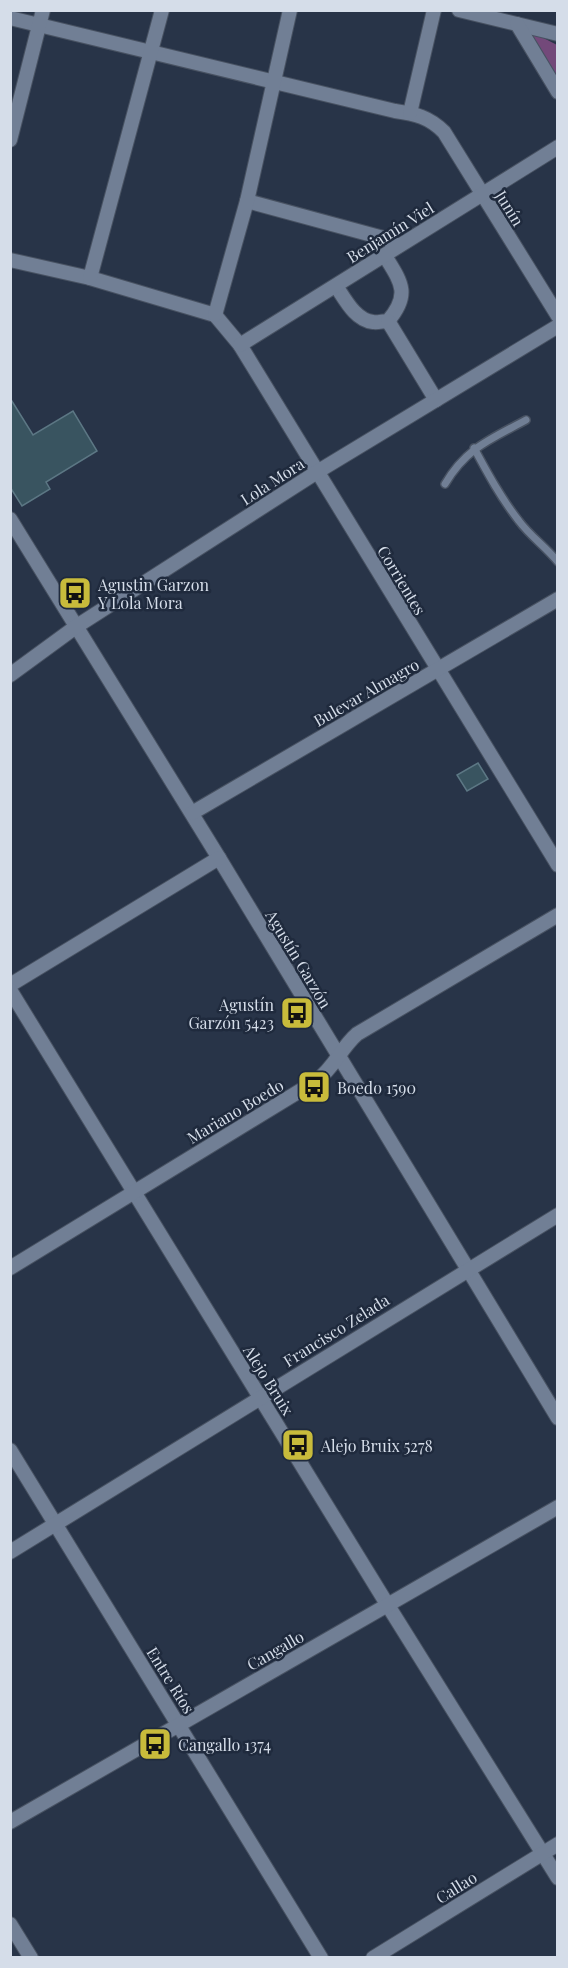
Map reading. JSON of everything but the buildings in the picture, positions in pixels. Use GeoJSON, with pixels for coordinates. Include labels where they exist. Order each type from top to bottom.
{"type":"FeatureCollection","features":[{"type":"Feature","properties":{"kind":"street"},"geometry":{"type":"LineString","coordinates":[[10,140],[43,10]]}},
{"type":"Feature","properties":{"kind":"street"},"geometry":{"type":"LineString","coordinates":[[90,278],[162,10]]}},
{"type":"Feature","properties":{"kind":"street"},"geometry":{"type":"LineString","coordinates":[[10,260],[90,278],[215,315],[247,201],[290,10]]}},
{"type":"Feature","properties":{"kind":"street"},"geometry":{"type":"LineString","coordinates":[[10,18],[410,113],[434,10]]}},
{"type":"Feature","properties":{"kind":"street"},"geometry":{"type":"LineString","coordinates":[[459,10],[558,34]]}},
{"type":"Feature","properties":{"kind":"street"},"geometry":{"type":"LineString","coordinates":[[516,24],[558,92]]}},
{"type":"Feature","properties":{"kind":"street","name":"Junín"},"geometry":{"type":"LineString","coordinates":[[410,113],[432,120],[444,132],[558,316]]}},
{"type":"Feature","properties":{"kind":"street","name":"Benjamín Viel"},"geometry":{"type":"LineString","coordinates":[[240,345],[558,147]]}},
{"type":"Feature","properties":{"kind":"street"},"geometry":{"type":"LineString","coordinates":[[247,201],[387,239],[398,246]]}},
{"type":"Feature","properties":{"kind":"street"},"geometry":{"type":"LineString","coordinates":[[336,285],[351,308],[362,318],[373,322],[388,321],[399,308],[402,296],[400,281],[384,256]]}},
{"type":"Feature","properties":{"kind":"street","name":"Corrientes"},"geometry":{"type":"LineString","coordinates":[[215,315],[240,345],[558,865]]}},
{"type":"Feature","properties":{"kind":"street"},"geometry":{"type":"LineString","coordinates":[[388,321],[436,400]]}},
{"type":"Feature","properties":{"kind":"street","name":"Lola Mora"},"geometry":{"type":"LineString","coordinates":[[10,675],[77,626],[317,472],[558,326]]}},
{"type":"Feature","properties":{"kind":"street","name":"Agustín Garzón"},"geometry":{"type":"LineString","coordinates":[[12,526],[77,626],[192,813],[558,1418]]}},
{"type":"Feature","properties":{"kind":"street","name":"Bulevar Almagro"},"geometry":{"type":"LineString","coordinates":[[192,813],[558,599]]}},
{"type":"Feature","properties":{"kind":"street"},"geometry":{"type":"LineString","coordinates":[[10,985],[219,858]]}},
{"type":"Feature","properties":{"kind":"street","name":"Mariano Boedo"},"geometry":{"type":"LineString","coordinates":[[10,1268],[316,1081],[332,1068],[343,1048],[357,1034],[558,915]]}},
{"type":"Feature","properties":{"kind":"street","name":"Alejo Bruix"},"geometry":{"type":"LineString","coordinates":[[10,990],[558,1878]]}},
{"type":"Feature","properties":{"kind":"street","name":"Francisco Zelada"},"geometry":{"type":"LineString","coordinates":[[10,1552],[468,1268],[558,1215]]}},
{"type":"Feature","properties":{"kind":"street","name":"Entre Ríos"},"geometry":{"type":"LineString","coordinates":[[10,1450],[321,1958]]}},
{"type":"Feature","properties":{"kind":"street","name":"Cangallo"},"geometry":{"type":"LineString","coordinates":[[10,1822],[558,1507]]}},
{"type":"Feature","properties":{"kind":"street","name":"Callao"},"geometry":{"type":"LineString","coordinates":[[373,1958],[558,1844]]}},
{"type":"Feature","properties":{"kind":"street"},"geometry":{"type":"LineString","coordinates":[[10,1924],[31,1958]]}},
{"type":"Feature","properties":{"kind":"lane"},"geometry":{"type":"LineString","coordinates":[[445,484],[455,467],[474,448],[526,420]]}},
{"type":"Feature","properties":{"kind":"lane"},"geometry":{"type":"LineString","coordinates":[[474,448],[504,502],[520,523],[558,562]]}},
{"type":"Feature","properties":{"kind":"shaded area"},"geometry":{"type":"Polygon","coordinates":[[[534,33],[557,45],[557,80],[532,37],[534,33]]]}},
{"type":"Feature","properties":{"kind":"place","name":"Agustin Garzon Y Lola Mora"},"geometry":{"type":"Point","coordinates":[75,593]}},
{"type":"Feature","properties":{"kind":"place","name":"Agustín Garzón 5423"},"geometry":{"type":"Point","coordinates":[297,1013]}},
{"type":"Feature","properties":{"kind":"place","name":"Boedo 1590"},"geometry":{"type":"Point","coordinates":[314,1087]}},
{"type":"Feature","properties":{"kind":"place","name":"Alejo Bruix 5278"},"geometry":{"type":"Point","coordinates":[298,1445]}},
{"type":"Feature","properties":{"kind":"place","name":"Cangallo 1374"},"geometry":{"type":"Point","coordinates":[155,1744]}}]}
